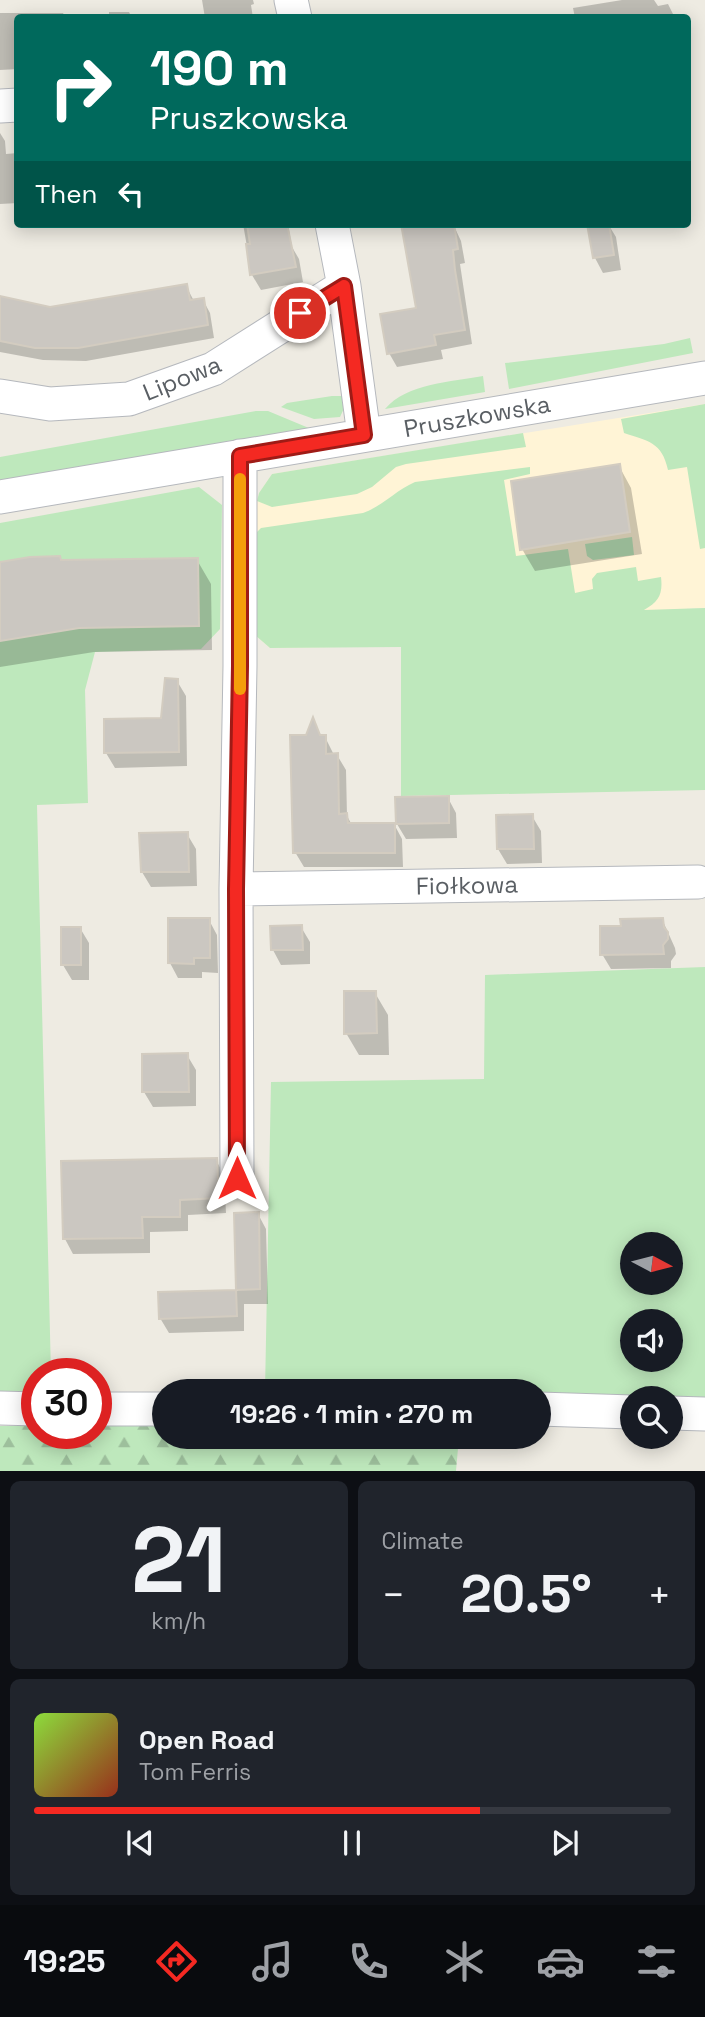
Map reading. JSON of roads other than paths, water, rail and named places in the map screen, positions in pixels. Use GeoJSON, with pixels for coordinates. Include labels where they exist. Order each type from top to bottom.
{"type":"FeatureCollection","features":[{"type":"Feature","properties":{"kind":"street"},"geometry":{"type":"LineString","coordinates":[[333,228],[344,286],[364,435]]}},
{"type":"Feature","properties":{"kind":"street","name":"Lipowa"},"geometry":{"type":"LineString","coordinates":[[0,396],[50,404],[129,399],[213,369],[344,286]]}},
{"type":"Feature","properties":{"kind":"street","name":"Pruszkowska"},"geometry":{"type":"LineString","coordinates":[[0,497],[705,379]]}},
{"type":"Feature","properties":{"kind":"street"},"geometry":{"type":"LineString","coordinates":[[237,1178],[236,889],[240,456]]}},
{"type":"Feature","properties":{"kind":"street","name":"Fiołkowa"},"geometry":{"type":"LineString","coordinates":[[236,889],[698,881]]}},
{"type":"Feature","properties":{"kind":"street"},"geometry":{"type":"LineString","coordinates":[[0,1408],[21,1409]]}},
{"type":"Feature","properties":{"kind":"street"},"geometry":{"type":"LineString","coordinates":[[112,1409],[152,1409]]}},
{"type":"Feature","properties":{"kind":"street"},"geometry":{"type":"LineString","coordinates":[[551,1409],[620,1412]]}},
{"type":"Feature","properties":{"kind":"street"},"geometry":{"type":"LineString","coordinates":[[683,1413],[705,1414]]}}]}
